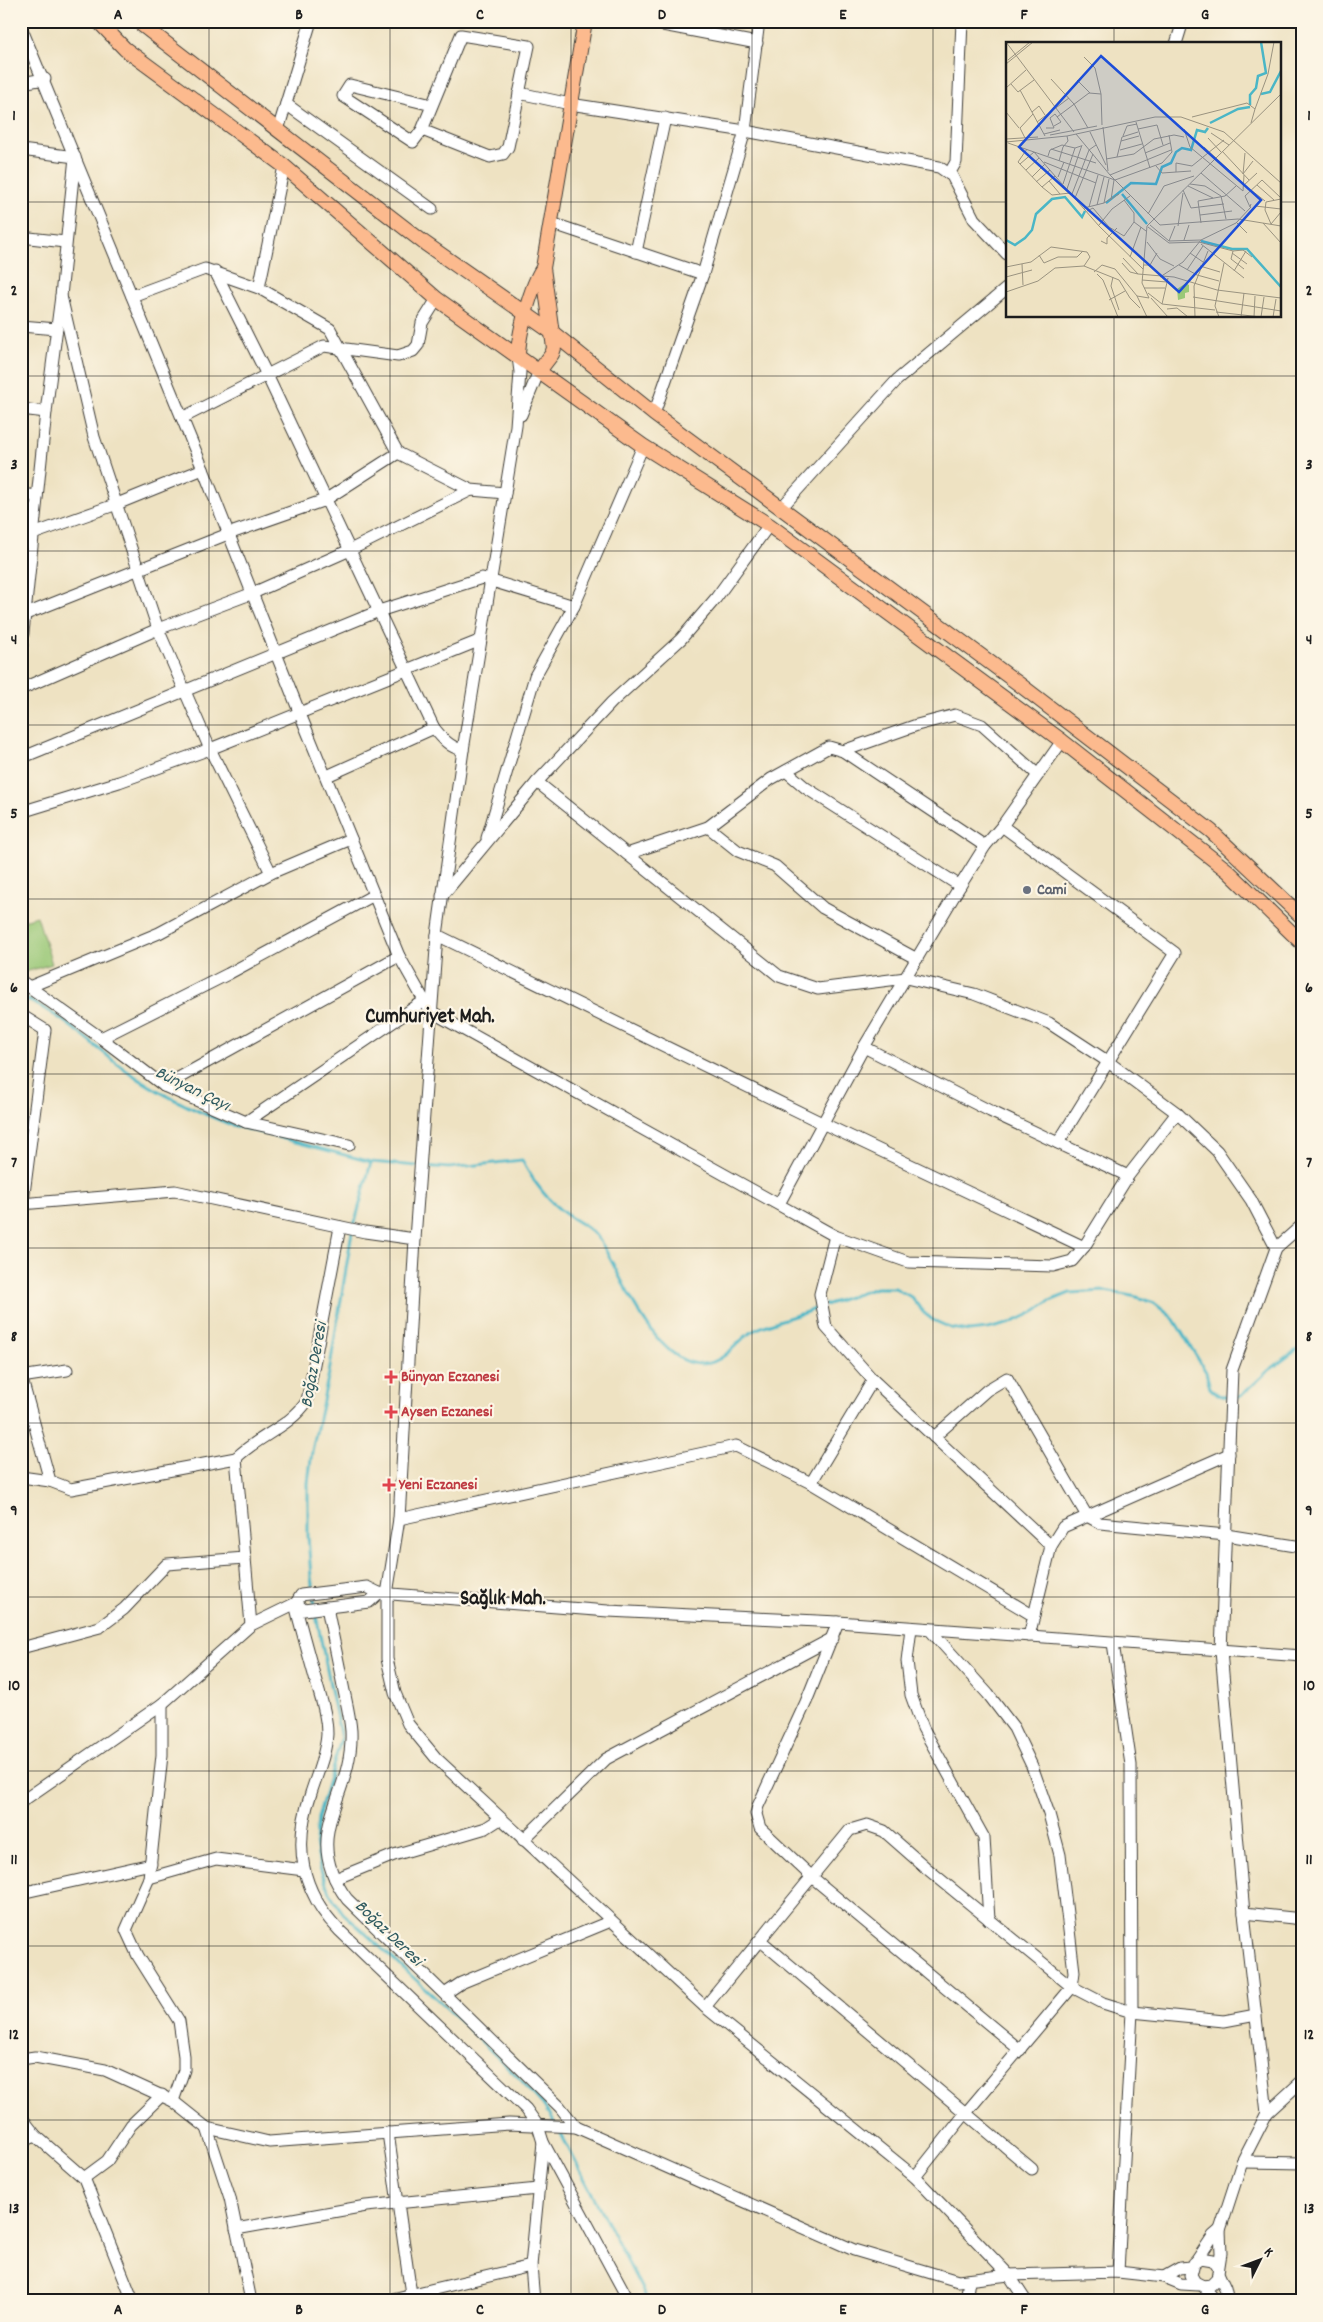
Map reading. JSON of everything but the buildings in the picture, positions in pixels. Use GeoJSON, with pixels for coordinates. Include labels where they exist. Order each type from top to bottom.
{"type":"FeatureCollection","features":[{"type":"Feature","properties":{"kind":"main road"},"geometry":{"type":"LineString","coordinates":[[98,21],[125,49],[284,166],[438,299],[642,446],[769,525],[1062,741],[1228,871],[1302,943]]}},
{"type":"Feature","properties":{"kind":"main road"},"geometry":{"type":"LineString","coordinates":[[137,21],[423,242],[553,333],[654,414],[782,507],[1211,831],[1302,917]]}},
{"type":"Feature","properties":{"kind":"main road"},"geometry":{"type":"LineString","coordinates":[[539,371],[552,354],[554,348],[553,333],[547,309],[546,283],[543,268],[585,21]]}},
{"type":"Feature","properties":{"kind":"main road"},"geometry":{"type":"LineString","coordinates":[[518,357],[518,342],[535,279],[543,268]]}},
{"type":"Feature","properties":{"kind":"street"},"geometry":{"type":"LineString","coordinates":[[278,130],[311,21]]}},
{"type":"Feature","properties":{"kind":"street"},"geometry":{"type":"LineString","coordinates":[[642,21],[757,43]]}},
{"type":"Feature","properties":{"kind":"street"},"geometry":{"type":"LineString","coordinates":[[654,414],[703,274],[746,131],[759,21]]}},
{"type":"Feature","properties":{"kind":"street"},"geometry":{"type":"LineString","coordinates":[[949,174],[956,162],[962,21]]}},
{"type":"Feature","properties":{"kind":"street"},"geometry":{"type":"LineString","coordinates":[[1177,42],[1183,21]]}},
{"type":"Feature","properties":{"kind":"street"},"geometry":{"type":"LineString","coordinates":[[21,27],[203,469],[399,956],[427,1006],[835,1236],[908,1262],[1053,1266],[1072,1261],[1084,1247],[1128,1176],[1177,1113]]}},
{"type":"Feature","properties":{"kind":"street"},"geometry":{"type":"LineString","coordinates":[[422,130],[490,157],[499,156],[508,148],[529,46],[461,34],[422,130],[413,142],[343,96],[350,85],[432,105]]}},
{"type":"Feature","properties":{"kind":"street"},"geometry":{"type":"LineString","coordinates":[[21,83],[44,79]]}},
{"type":"Feature","properties":{"kind":"street"},"geometry":{"type":"LineString","coordinates":[[519,93],[570,104],[746,131],[939,167],[949,174],[974,219],[1006,253]]}},
{"type":"Feature","properties":{"kind":"street"},"geometry":{"type":"LineString","coordinates":[[286,104],[432,209]]}},
{"type":"Feature","properties":{"kind":"street"},"geometry":{"type":"LineString","coordinates":[[636,252],[665,118]]}},
{"type":"Feature","properties":{"kind":"street"},"geometry":{"type":"LineString","coordinates":[[21,150],[75,157]]}},
{"type":"Feature","properties":{"kind":"street"},"geometry":{"type":"LineString","coordinates":[[21,652],[75,157]]}},
{"type":"Feature","properties":{"kind":"street"},"geometry":{"type":"LineString","coordinates":[[259,288],[284,166]]}},
{"type":"Feature","properties":{"kind":"street"},"geometry":{"type":"LineString","coordinates":[[551,223],[703,274]]}},
{"type":"Feature","properties":{"kind":"street"},"geometry":{"type":"LineString","coordinates":[[21,237],[65,242]]}},
{"type":"Feature","properties":{"kind":"street"},"geometry":{"type":"LineString","coordinates":[[132,296],[205,269],[259,288],[330,329],[398,453],[471,490],[506,493]]}},
{"type":"Feature","properties":{"kind":"street"},"geometry":{"type":"LineString","coordinates":[[215,271],[267,375],[434,728],[444,741],[456,749],[463,750]]}},
{"type":"Feature","properties":{"kind":"street"},"geometry":{"type":"LineString","coordinates":[[782,507],[897,380],[1006,289]]}},
{"type":"Feature","properties":{"kind":"street"},"geometry":{"type":"LineString","coordinates":[[61,296],[94,438],[158,629],[210,749],[271,873]]}},
{"type":"Feature","properties":{"kind":"street"},"geometry":{"type":"LineString","coordinates":[[182,418],[324,346],[398,356],[406,355],[418,345],[422,323],[438,299]]}},
{"type":"Feature","properties":{"kind":"street"},"geometry":{"type":"LineString","coordinates":[[21,326],[57,329]]}},
{"type":"Feature","properties":{"kind":"street"},"geometry":{"type":"LineString","coordinates":[[518,357],[520,372],[516,426],[463,750],[427,1006],[399,1519],[383,1593],[387,1659],[395,1693],[408,1724],[436,1758],[705,2007],[915,2177],[1008,2275],[1026,2301]]}},
{"type":"Feature","properties":{"kind":"street"},"geometry":{"type":"LineString","coordinates":[[516,426],[539,371]]}},
{"type":"Feature","properties":{"kind":"street"},"geometry":{"type":"LineString","coordinates":[[21,409],[46,412]]}},
{"type":"Feature","properties":{"kind":"street"},"geometry":{"type":"LineString","coordinates":[[486,842],[535,676],[574,606],[642,446]]}},
{"type":"Feature","properties":{"kind":"street"},"geometry":{"type":"LineString","coordinates":[[26,614],[228,534],[325,500],[398,453]]}},
{"type":"Feature","properties":{"kind":"street"},"geometry":{"type":"LineString","coordinates":[[33,534],[116,504],[203,469]]}},
{"type":"Feature","properties":{"kind":"street"},"geometry":{"type":"LineString","coordinates":[[21,689],[158,629],[253,593],[350,550],[471,490]]}},
{"type":"Feature","properties":{"kind":"street"},"geometry":{"type":"LineString","coordinates":[[21,494],[37,496]]}},
{"type":"Feature","properties":{"kind":"street"},"geometry":{"type":"LineString","coordinates":[[441,897],[537,782],[612,702],[681,639],[716,598],[769,525]]}},
{"type":"Feature","properties":{"kind":"street"},"geometry":{"type":"LineString","coordinates":[[21,758],[379,610],[482,578],[574,606]]}},
{"type":"Feature","properties":{"kind":"street"},"geometry":{"type":"LineString","coordinates":[[21,812],[120,782],[210,749],[481,640]]}},
{"type":"Feature","properties":{"kind":"street"},"geometry":{"type":"LineString","coordinates":[[843,751],[917,725],[955,715],[982,726],[1038,775]]}},
{"type":"Feature","properties":{"kind":"street"},"geometry":{"type":"LineString","coordinates":[[327,776],[434,728]]}},
{"type":"Feature","properties":{"kind":"street"},"geometry":{"type":"LineString","coordinates":[[779,1204],[864,1047],[960,886],[985,846],[1002,826],[1062,741]]}},
{"type":"Feature","properties":{"kind":"street"},"geometry":{"type":"LineString","coordinates":[[627,854],[708,827],[771,779],[829,747],[843,751],[985,846]]}},
{"type":"Feature","properties":{"kind":"street"},"geometry":{"type":"LineString","coordinates":[[786,771],[806,788],[960,886]]}},
{"type":"Feature","properties":{"kind":"street"},"geometry":{"type":"LineString","coordinates":[[537,782],[779,976],[818,989],[906,978],[974,994],[1049,1022],[1107,1061],[1177,1113],[1217,1151],[1251,1200],[1276,1248]]}},
{"type":"Feature","properties":{"kind":"street"},"geometry":{"type":"LineString","coordinates":[[1002,826],[1175,953],[1058,1143]]}},
{"type":"Feature","properties":{"kind":"street"},"geometry":{"type":"LineString","coordinates":[[708,827],[738,852],[775,866],[823,908],[917,959]]}},
{"type":"Feature","properties":{"kind":"street"},"geometry":{"type":"LineString","coordinates":[[25,984],[159,933],[271,873],[352,840]]}},
{"type":"Feature","properties":{"kind":"street"},"geometry":{"type":"LineString","coordinates":[[101,1038],[228,974],[374,895]]}},
{"type":"Feature","properties":{"kind":"street"},"geometry":{"type":"LineString","coordinates":[[437,935],[822,1123],[1084,1247]]}},
{"type":"Feature","properties":{"kind":"street"},"geometry":{"type":"LineString","coordinates":[[164,1086],[399,956]]}},
{"type":"Feature","properties":{"kind":"street"},"geometry":{"type":"LineString","coordinates":[[25,984],[164,1086],[246,1122],[349,1145]]}},
{"type":"Feature","properties":{"kind":"street"},"geometry":{"type":"LineString","coordinates":[[246,1122],[427,1006]]}},
{"type":"Feature","properties":{"kind":"street"},"geometry":{"type":"LineString","coordinates":[[21,1016],[45,1030],[21,1217]]}},
{"type":"Feature","properties":{"kind":"street"},"geometry":{"type":"LineString","coordinates":[[864,1047],[1128,1176]]}},
{"type":"Feature","properties":{"kind":"street"},"geometry":{"type":"LineString","coordinates":[[22,1204],[175,1191],[342,1228],[414,1239]]}},
{"type":"Feature","properties":{"kind":"street"},"geometry":{"type":"LineString","coordinates":[[1267,2113],[1244,1913],[1221,1652],[1232,1370],[1276,1248],[1302,1225]]}},
{"type":"Feature","properties":{"kind":"street"},"geometry":{"type":"LineString","coordinates":[[21,1477],[50,1481],[71,1489],[236,1458],[245,1449],[286,1423],[300,1412],[307,1400],[342,1228]]}},
{"type":"Feature","properties":{"kind":"street"},"geometry":{"type":"LineString","coordinates":[[835,1236],[820,1294],[826,1327],[873,1380],[1051,1546]]}},
{"type":"Feature","properties":{"kind":"street"},"geometry":{"type":"LineString","coordinates":[[50,1481],[21,1377],[67,1370]]}},
{"type":"Feature","properties":{"kind":"street"},"geometry":{"type":"LineString","coordinates":[[934,1437],[988,1390],[1007,1378],[1087,1516],[1100,1523],[1226,1535],[1302,1548]]}},
{"type":"Feature","properties":{"kind":"street"},"geometry":{"type":"LineString","coordinates":[[811,1483],[873,1380]]}},
{"type":"Feature","properties":{"kind":"street"},"geometry":{"type":"LineString","coordinates":[[399,1519],[736,1446],[811,1483],[1034,1616]]}},
{"type":"Feature","properties":{"kind":"street"},"geometry":{"type":"LineString","coordinates":[[1029,1636],[1051,1546],[1063,1526],[1229,1454]]}},
{"type":"Feature","properties":{"kind":"street"},"geometry":{"type":"LineString","coordinates":[[236,1458],[251,1625]]}},
{"type":"Feature","properties":{"kind":"street"},"geometry":{"type":"LineString","coordinates":[[21,1648],[100,1627],[124,1609],[167,1564],[245,1558]]}},
{"type":"Feature","properties":{"kind":"street"},"geometry":{"type":"LineString","coordinates":[[21,1802],[162,1704],[251,1625],[321,1593],[367,1587],[383,1593],[608,1612],[838,1622],[1221,1652],[1302,1656]]}},
{"type":"Feature","properties":{"kind":"street"},"geometry":{"type":"LineString","coordinates":[[299,1603],[325,1607],[369,1602],[383,1593]]}},
{"type":"Feature","properties":{"kind":"street"},"geometry":{"type":"LineString","coordinates":[[299,1603],[323,1707],[327,1734],[325,1750],[302,1822],[301,1846],[304,1870],[312,1892],[331,1922],[543,2126],[531,2266],[534,2301]]}},
{"type":"Feature","properties":{"kind":"street"},"geometry":{"type":"LineString","coordinates":[[325,1607],[351,1731],[348,1760],[326,1837],[327,1855],[335,1880],[347,1899],[446,1993],[560,2107],[571,2127]]}},
{"type":"Feature","properties":{"kind":"street"},"geometry":{"type":"LineString","coordinates":[[838,1622],[833,1638],[756,1814],[760,1828],[813,1878],[1020,2050]]}},
{"type":"Feature","properties":{"kind":"street"},"geometry":{"type":"LineString","coordinates":[[911,1628],[907,1661],[910,1695],[923,1728],[984,1838],[989,1920]]}},
{"type":"Feature","properties":{"kind":"street"},"geometry":{"type":"LineString","coordinates":[[915,2177],[965,2114],[1072,1987],[1074,1972],[1060,1855],[1049,1814],[1032,1766],[1014,1728],[988,1694],[929,1629]]}},
{"type":"Feature","properties":{"kind":"street"},"geometry":{"type":"LineString","coordinates":[[523,1840],[606,1759],[833,1638]]}},
{"type":"Feature","properties":{"kind":"street"},"geometry":{"type":"LineString","coordinates":[[1113,1643],[1131,1765],[1132,2012],[1118,2272]]}},
{"type":"Feature","properties":{"kind":"street"},"geometry":{"type":"LineString","coordinates":[[162,1704],[162,1755],[149,1878],[126,1930],[138,1956],[179,2021],[184,2070],[173,2101]]}},
{"type":"Feature","properties":{"kind":"street"},"geometry":{"type":"LineString","coordinates":[[335,1880],[394,1855],[486,1828],[500,1819]]}},
{"type":"Feature","properties":{"kind":"street"},"geometry":{"type":"LineString","coordinates":[[705,2007],[813,1878],[850,1830],[867,1825],[876,1826],[884,1831],[1072,1987],[1103,2004],[1132,2012],[1224,2021],[1256,2015]]}},
{"type":"Feature","properties":{"kind":"street"},"geometry":{"type":"LineString","coordinates":[[149,1878],[216,1859],[304,1870]]}},
{"type":"Feature","properties":{"kind":"street"},"geometry":{"type":"LineString","coordinates":[[21,1893],[151,1864]]}},
{"type":"Feature","properties":{"kind":"street"},"geometry":{"type":"LineString","coordinates":[[1244,1913],[1302,1919]]}},
{"type":"Feature","properties":{"kind":"street"},"geometry":{"type":"LineString","coordinates":[[446,1993],[461,1983],[611,1921]]}},
{"type":"Feature","properties":{"kind":"street"},"geometry":{"type":"LineString","coordinates":[[761,1941],[1032,2169]]}},
{"type":"Feature","properties":{"kind":"street"},"geometry":{"type":"LineString","coordinates":[[21,2059],[35,2057],[105,2070],[173,2101],[206,2128],[268,2142],[509,2124],[571,2127],[854,2250],[958,2281],[1008,2275],[1118,2272],[1164,2277],[1181,2284],[1200,2286],[1211,2285],[1218,2271],[1221,2253],[1220,2230],[1242,2162],[1267,2113],[1302,2081]]}},
{"type":"Feature","properties":{"kind":"street"},"geometry":{"type":"LineString","coordinates":[[84,2178],[107,2161],[131,2126],[162,2096]]}},
{"type":"Feature","properties":{"kind":"street"},"geometry":{"type":"LineString","coordinates":[[21,2116],[36,2136],[84,2178],[133,2301]]}},
{"type":"Feature","properties":{"kind":"street"},"geometry":{"type":"LineString","coordinates":[[206,2128],[230,2198],[251,2301]]}},
{"type":"Feature","properties":{"kind":"street"},"geometry":{"type":"LineString","coordinates":[[388,2132],[411,2294]]}},
{"type":"Feature","properties":{"kind":"street"},"geometry":{"type":"LineString","coordinates":[[21,2142],[36,2136]]}},
{"type":"Feature","properties":{"kind":"street"},"geometry":{"type":"LineString","coordinates":[[543,2142],[629,2301]]}},
{"type":"Feature","properties":{"kind":"street"},"geometry":{"type":"LineString","coordinates":[[1242,2162],[1302,2163]]}},
{"type":"Feature","properties":{"kind":"street"},"geometry":{"type":"LineString","coordinates":[[236,2229],[366,2206],[538,2189]]}},
{"type":"Feature","properties":{"kind":"street"},"geometry":{"type":"LineString","coordinates":[[1216,2301],[1191,2275],[1194,2263],[1213,2236],[1220,2230]]}},
{"type":"Feature","properties":{"kind":"street"},"geometry":{"type":"LineString","coordinates":[[1164,2277],[1180,2268],[1209,2258],[1226,2288],[1228,2301]]}},
{"type":"Feature","properties":{"kind":"street"},"geometry":{"type":"LineString","coordinates":[[384,2301],[531,2266]]}},
{"type":"Feature","properties":{"kind":"street"},"geometry":{"type":"LineString","coordinates":[[966,2301],[969,2280]]}},
{"type":"Feature","properties":{"kind":"green space"},"geometry":{"type":"Polygon","coordinates":[[[37,916],[52,964],[25,972],[21,961],[21,921],[37,916]]]}},
{"type":"Feature","properties":{"kind":"waterway","name":"Bünyan Çayı"},"geometry":{"type":"LineString","coordinates":[[21,997],[63,1021],[139,1079],[165,1095],[204,1114],[232,1125],[371,1162],[417,1166]]}},
{"type":"Feature","properties":{"kind":"waterway"},"geometry":{"type":"LineString","coordinates":[[423,1166],[449,1168],[522,1160],[547,1197],[567,1215],[589,1229],[600,1241],[644,1321],[659,1340],[676,1355],[694,1363],[713,1362],[724,1356],[749,1333],[771,1323],[820,1307]]}},
{"type":"Feature","properties":{"kind":"waterway","name":"Boğaz Deresi"},"geometry":{"type":"LineString","coordinates":[[354,1226],[371,1162]]}},
{"type":"Feature","properties":{"kind":"waterway","name":"Boğaz Deresi"},"geometry":{"type":"LineString","coordinates":[[352,1232],[329,1373],[312,1451],[308,1483],[308,1536],[311,1577],[317,1620],[341,1739],[318,1818],[316,1841],[320,1867],[329,1892],[343,1913],[452,2013],[521,2080],[544,2106],[554,2123]]}},
{"type":"Feature","properties":{"kind":"waterway"},"geometry":{"type":"LineString","coordinates":[[825,1305],[876,1288],[895,1288],[911,1297],[924,1313],[933,1320],[951,1328],[969,1331],[988,1329],[1011,1323],[1032,1313],[1050,1301],[1070,1293],[1105,1291],[1137,1297],[1154,1303],[1173,1318],[1206,1372],[1210,1388],[1218,1395],[1229,1398],[1241,1396],[1268,1371],[1302,1346]]}},
{"type":"Feature","properties":{"kind":"waterway","name":"Boğaz Deresi"},"geometry":{"type":"LineString","coordinates":[[559,2130],[648,2301]]}},
{"type":"Feature","properties":{"kind":"place","name":"Cami"},"geometry":{"type":"Point","coordinates":[1027,890]}},
{"type":"Feature","properties":{"kind":"place","name":"Bünyan Eczanesi"},"geometry":{"type":"Point","coordinates":[391,1377]}},
{"type":"Feature","properties":{"kind":"place","name":"Aysen Eczanesi"},"geometry":{"type":"Point","coordinates":[391,1412]}},
{"type":"Feature","properties":{"kind":"place","name":"Yeni Eczanesi"},"geometry":{"type":"Point","coordinates":[389,1485]}},
{"type":"Feature","properties":{"kind":"district","name":"Cumhuriyet Mah."},"geometry":{"type":"Point","coordinates":[430,1018]}},
{"type":"Feature","properties":{"kind":"district","name":"Sağlık Mah."},"geometry":{"type":"Point","coordinates":[503,1600]}}]}
